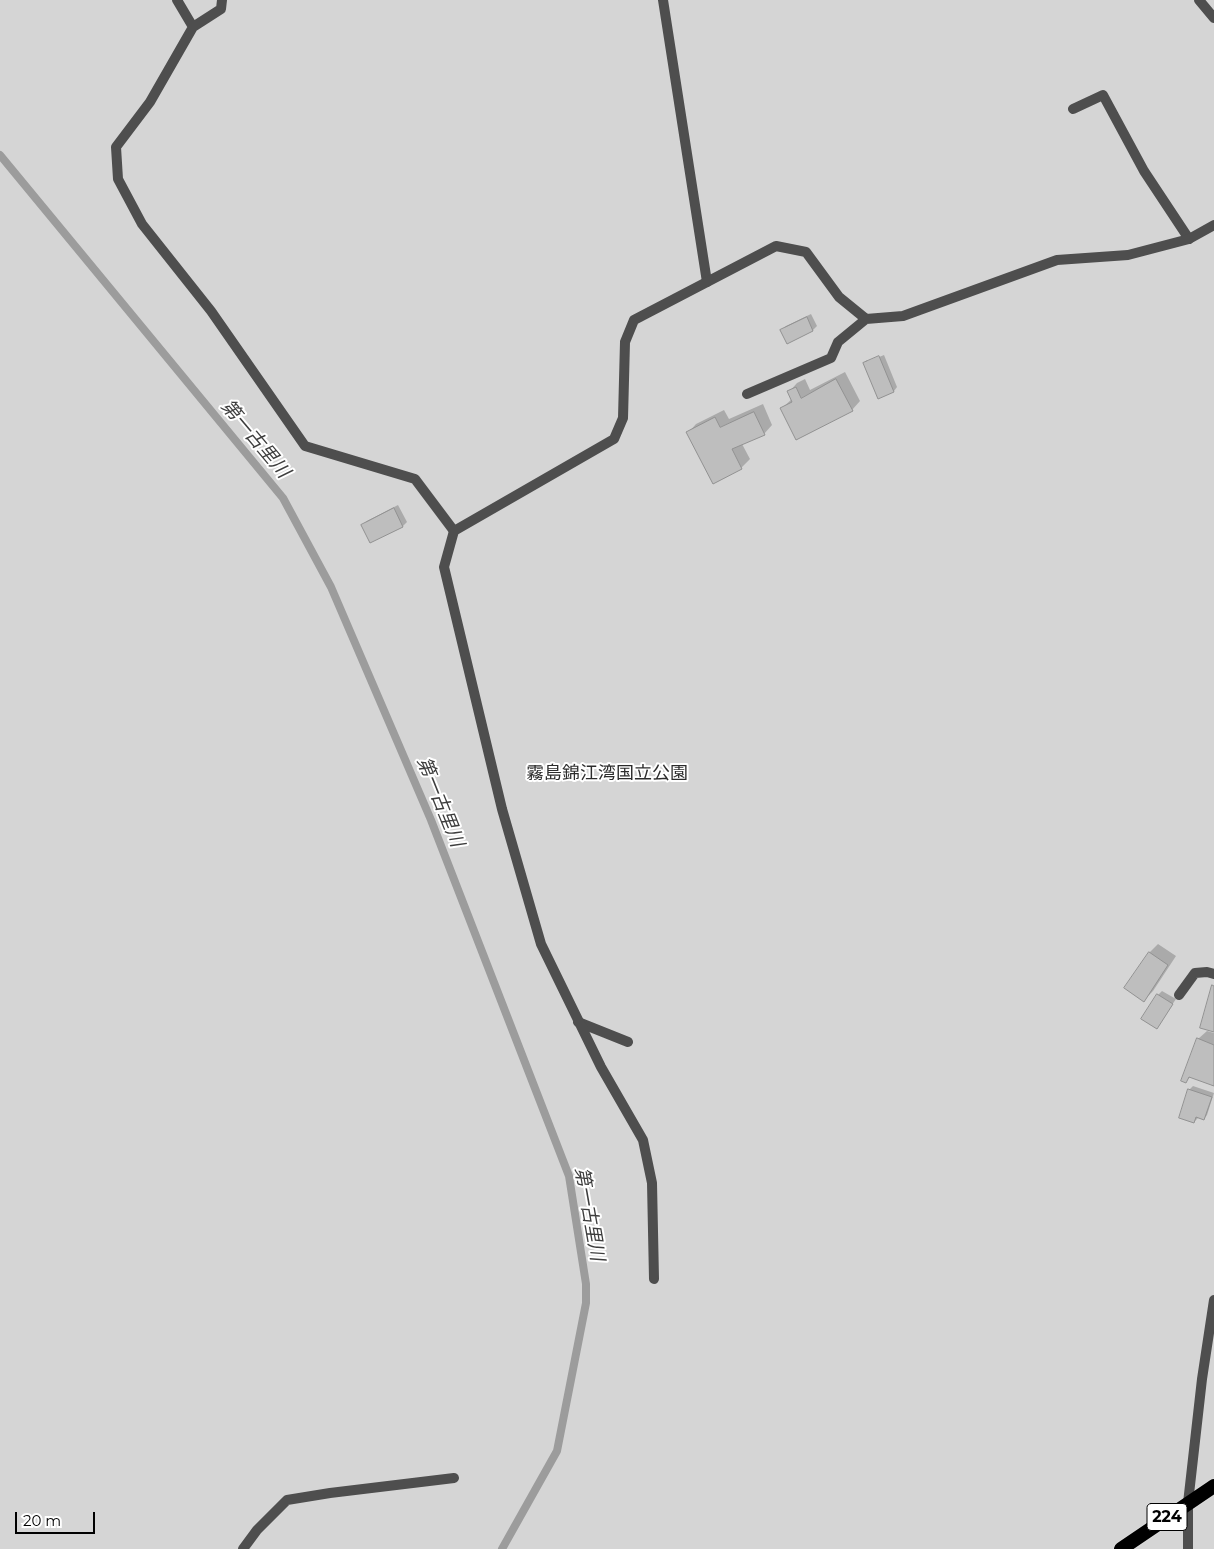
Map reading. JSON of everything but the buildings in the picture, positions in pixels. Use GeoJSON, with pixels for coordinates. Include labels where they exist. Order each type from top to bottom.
{"type":"FeatureCollection","features":[{"type":"Feature","properties":{"kind":"highway","name":"224"},"geometry":{"type":"LineString","coordinates":[[1120,1549],[1214,1486]]}},
{"type":"Feature","properties":{"kind":"street"},"geometry":{"type":"LineString","coordinates":[[177,0],[193,27]]}},
{"type":"Feature","properties":{"kind":"street"},"geometry":{"type":"LineString","coordinates":[[222,0],[221,9],[193,27],[150,102],[116,147],[118,179],[142,224],[211,311],[305,446],[415,479],[454,531]]}},
{"type":"Feature","properties":{"kind":"street"},"geometry":{"type":"LineString","coordinates":[[663,0],[707,282]]}},
{"type":"Feature","properties":{"kind":"street"},"geometry":{"type":"LineString","coordinates":[[1200,0],[1214,18]]}},
{"type":"Feature","properties":{"kind":"street"},"geometry":{"type":"LineString","coordinates":[[1074,109],[1103,95],[1144,171],[1189,239]]}},
{"type":"Feature","properties":{"kind":"street"},"geometry":{"type":"LineString","coordinates":[[747,394],[831,358],[838,342],[866,319],[903,316],[1058,260],[1128,255],[1189,239],[1214,225]]}},
{"type":"Feature","properties":{"kind":"street"},"geometry":{"type":"LineString","coordinates":[[654,1279],[652,1183],[642,1140],[601,1068],[541,944],[502,809],[444,567],[454,531],[614,439],[624,418],[625,342],[634,320],[776,246],[806,252],[839,297],[866,319]]}},
{"type":"Feature","properties":{"kind":"street"},"geometry":{"type":"LineString","coordinates":[[1180,995],[1195,973],[1207,972],[1214,974]]}},
{"type":"Feature","properties":{"kind":"street"},"geometry":{"type":"LineString","coordinates":[[578,1022],[628,1042]]}},
{"type":"Feature","properties":{"kind":"street"},"geometry":{"type":"LineString","coordinates":[[1188,1549],[1188,1503],[1202,1379],[1214,1300]]}},
{"type":"Feature","properties":{"kind":"street"},"geometry":{"type":"LineString","coordinates":[[243,1549],[257,1530],[287,1500],[454,1478]]}},
{"type":"Feature","properties":{"kind":"green space","name":"霧島錦江湾国立公園"},"geometry":{"type":"Polygon","coordinates":[[[0,0],[1214,0],[1214,1549],[0,1549],[0,0]]]}},
{"type":"Feature","properties":{"kind":"waterway","name":"第一古里川"},"geometry":{"type":"LineString","coordinates":[[0,155],[283,498],[331,587],[431,820],[569,1176],[586,1284],[586,1303],[557,1451],[502,1549]]}}]}
